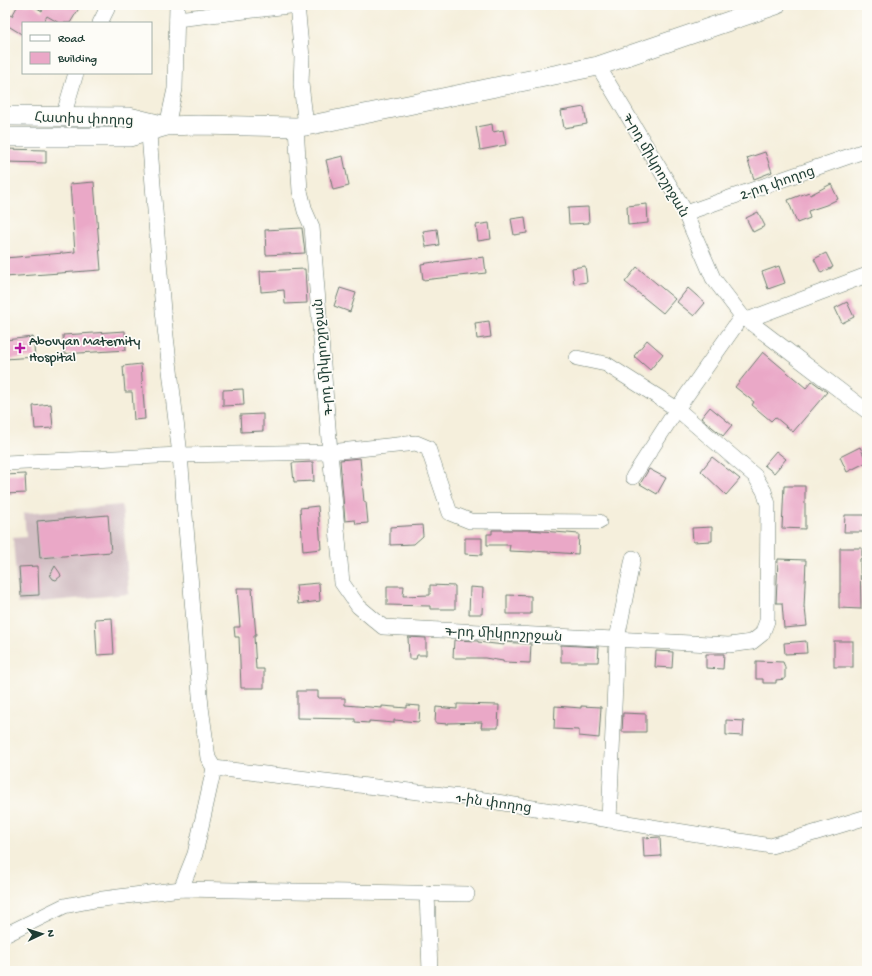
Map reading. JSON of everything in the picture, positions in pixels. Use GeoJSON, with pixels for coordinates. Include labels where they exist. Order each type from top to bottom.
{"type":"FeatureCollection","features":[{"type":"Feature","properties":{"kind":"main road"},"geometry":{"type":"LineString","coordinates":[[155,126],[301,126],[598,66],[776,5]]}},
{"type":"Feature","properties":{"kind":"main road","name":"Հատիս փողոց"},"geometry":{"type":"LineString","coordinates":[[5,116],[129,116],[155,126]]}},
{"type":"Feature","properties":{"kind":"main road","name":"Հատիս փողոց"},"geometry":{"type":"LineString","coordinates":[[5,137],[130,137],[155,126]]}},
{"type":"Feature","properties":{"kind":"street"},"geometry":{"type":"LineString","coordinates":[[101,22],[107,9],[104,5]]}},
{"type":"Feature","properties":{"kind":"street","name":"7-րդ միկրոշրջան"},"geometry":{"type":"LineString","coordinates":[[177,12],[297,5],[302,57],[300,191],[305,211],[312,227],[342,583],[358,606],[383,627],[729,645],[752,642],[762,634],[767,621],[768,504],[764,491],[755,476],[677,408],[606,364],[577,358]]}},
{"type":"Feature","properties":{"kind":"street"},"geometry":{"type":"LineString","coordinates":[[177,12],[175,90],[155,126],[163,311],[180,455],[201,707],[208,758],[214,768],[195,854],[181,889]]}},
{"type":"Feature","properties":{"kind":"street","name":"7-րդ միկրոշրջան"},"geometry":{"type":"LineString","coordinates":[[598,66],[686,213],[713,278],[745,318],[867,411]]}},
{"type":"Feature","properties":{"kind":"street"},"geometry":{"type":"LineString","coordinates":[[64,117],[76,74]]}},
{"type":"Feature","properties":{"kind":"street","name":"2-րդ փողոց"},"geometry":{"type":"LineString","coordinates":[[686,213],[867,150]]}},
{"type":"Feature","properties":{"kind":"street"},"geometry":{"type":"LineString","coordinates":[[633,477],[677,408],[745,318],[867,275]]}},
{"type":"Feature","properties":{"kind":"street"},"geometry":{"type":"LineString","coordinates":[[5,463],[180,455],[330,452],[416,443],[428,448],[450,514],[470,521],[599,522]]}},
{"type":"Feature","properties":{"kind":"street"},"geometry":{"type":"LineString","coordinates":[[609,820],[617,639],[633,558]]}},
{"type":"Feature","properties":{"kind":"street","name":"1-ին փողոց"},"geometry":{"type":"LineString","coordinates":[[214,768],[478,799],[771,846],[867,817]]}},
{"type":"Feature","properties":{"kind":"street"},"geometry":{"type":"LineString","coordinates":[[5,935],[64,906],[95,900],[181,889],[468,894]]}},
{"type":"Feature","properties":{"kind":"street"},"geometry":{"type":"LineString","coordinates":[[427,893],[430,971]]}},
{"type":"Feature","properties":{"kind":"shaded area"},"geometry":{"type":"Polygon","coordinates":[[[122,505],[129,594],[18,604],[13,538],[26,537],[24,513],[122,505]]]}},
{"type":"Feature","properties":{"kind":"building"},"geometry":{"type":"Polygon","coordinates":[[[18,5],[32,5],[42,11],[45,5],[81,5],[71,22],[57,22],[47,16],[44,22],[22,22],[22,34],[5,24],[5,19],[8,14],[12,16],[18,5]]]}},
{"type":"Feature","properties":{"kind":"building"},"geometry":{"type":"Polygon","coordinates":[[[584,107],[587,124],[564,128],[561,111],[584,107]]]}},
{"type":"Feature","properties":{"kind":"building"},"geometry":{"type":"Polygon","coordinates":[[[492,124],[493,132],[503,130],[506,145],[480,150],[476,127],[492,124]]]}},
{"type":"Feature","properties":{"kind":"building"},"geometry":{"type":"Polygon","coordinates":[[[5,149],[46,150],[46,163],[5,162],[5,149]]]}},
{"type":"Feature","properties":{"kind":"building"},"geometry":{"type":"Polygon","coordinates":[[[765,152],[772,172],[754,179],[747,158],[765,152]]]}},
{"type":"Feature","properties":{"kind":"building"},"geometry":{"type":"Polygon","coordinates":[[[343,156],[349,186],[333,190],[326,160],[343,156]]]}},
{"type":"Feature","properties":{"kind":"building"},"geometry":{"type":"Polygon","coordinates":[[[94,182],[101,270],[5,277],[5,258],[75,252],[70,184],[94,182]]]}},
{"type":"Feature","properties":{"kind":"building"},"geometry":{"type":"Polygon","coordinates":[[[831,184],[838,199],[808,211],[810,218],[797,223],[788,200],[809,192],[810,195],[831,184]]]}},
{"type":"Feature","properties":{"kind":"building"},"geometry":{"type":"Polygon","coordinates":[[[647,204],[648,223],[628,225],[627,206],[647,204]]]}},
{"type":"Feature","properties":{"kind":"building"},"geometry":{"type":"Polygon","coordinates":[[[588,207],[589,223],[569,224],[568,208],[588,207]]]}},
{"type":"Feature","properties":{"kind":"building"},"geometry":{"type":"Polygon","coordinates":[[[758,212],[765,226],[753,232],[746,218],[758,212]]]}},
{"type":"Feature","properties":{"kind":"building"},"geometry":{"type":"Polygon","coordinates":[[[525,217],[527,233],[514,235],[511,219],[525,217]]]}},
{"type":"Feature","properties":{"kind":"building"},"geometry":{"type":"Polygon","coordinates":[[[489,223],[491,239],[478,241],[476,225],[489,223]]]}},
{"type":"Feature","properties":{"kind":"building"},"geometry":{"type":"Polygon","coordinates":[[[302,228],[305,253],[266,255],[265,230],[302,228]]]}},
{"type":"Feature","properties":{"kind":"building"},"geometry":{"type":"Polygon","coordinates":[[[437,229],[439,245],[426,247],[423,231],[437,229]]]}},
{"type":"Feature","properties":{"kind":"building"},"geometry":{"type":"Polygon","coordinates":[[[826,253],[833,267],[821,273],[814,259],[826,253]]]}},
{"type":"Feature","properties":{"kind":"building"},"geometry":{"type":"Polygon","coordinates":[[[484,257],[486,273],[423,280],[421,264],[484,257]]]}},
{"type":"Feature","properties":{"kind":"building"},"geometry":{"type":"Polygon","coordinates":[[[585,266],[587,282],[574,284],[572,268],[585,266]]]}},
{"type":"Feature","properties":{"kind":"building"},"geometry":{"type":"Polygon","coordinates":[[[779,266],[785,283],[768,289],[762,272],[779,266]]]}},
{"type":"Feature","properties":{"kind":"building"},"geometry":{"type":"Polygon","coordinates":[[[637,267],[675,299],[663,313],[625,282],[637,267]]]}},
{"type":"Feature","properties":{"kind":"building"},"geometry":{"type":"Polygon","coordinates":[[[305,269],[307,303],[285,304],[284,290],[261,292],[260,271],[305,269]]]}},
{"type":"Feature","properties":{"kind":"building"},"geometry":{"type":"Polygon","coordinates":[[[340,288],[356,293],[350,312],[334,306],[340,288]]]}},
{"type":"Feature","properties":{"kind":"building"},"geometry":{"type":"Polygon","coordinates":[[[688,288],[705,303],[694,316],[677,302],[688,288]]]}},
{"type":"Feature","properties":{"kind":"building"},"geometry":{"type":"Polygon","coordinates":[[[847,302],[854,317],[842,323],[835,308],[847,302]]]}},
{"type":"Feature","properties":{"kind":"building"},"geometry":{"type":"Polygon","coordinates":[[[489,321],[491,337],[477,339],[475,323],[489,321]]]}},
{"type":"Feature","properties":{"kind":"building"},"geometry":{"type":"Polygon","coordinates":[[[125,331],[126,350],[64,354],[63,335],[125,331]]]}},
{"type":"Feature","properties":{"kind":"building","name":"Abovyan Maternity Hospital"},"geometry":{"type":"Polygon","coordinates":[[[33,337],[35,357],[5,359],[5,340],[33,337]]]}},
{"type":"Feature","properties":{"kind":"building"},"geometry":{"type":"Polygon","coordinates":[[[647,340],[663,354],[650,370],[634,356],[647,340]]]}},
{"type":"Feature","properties":{"kind":"building"},"geometry":{"type":"Polygon","coordinates":[[[763,352],[806,388],[812,381],[827,392],[793,432],[775,417],[771,421],[752,405],[754,402],[735,387],[763,352]]]}},
{"type":"Feature","properties":{"kind":"building"},"geometry":{"type":"Polygon","coordinates":[[[141,364],[145,419],[134,420],[132,392],[125,392],[123,366],[141,364]]]}},
{"type":"Feature","properties":{"kind":"building"},"geometry":{"type":"Polygon","coordinates":[[[243,389],[244,405],[223,406],[223,390],[243,389]]]}},
{"type":"Feature","properties":{"kind":"building"},"geometry":{"type":"Polygon","coordinates":[[[51,404],[53,428],[35,429],[33,406],[51,404]]]}},
{"type":"Feature","properties":{"kind":"building"},"geometry":{"type":"Polygon","coordinates":[[[710,407],[732,425],[723,436],[701,418],[710,407]]]}},
{"type":"Feature","properties":{"kind":"building"},"geometry":{"type":"Polygon","coordinates":[[[263,414],[263,431],[241,432],[240,415],[263,414]]]}},
{"type":"Feature","properties":{"kind":"building"},"geometry":{"type":"Polygon","coordinates":[[[860,447],[867,462],[847,472],[840,457],[860,447]]]}},
{"type":"Feature","properties":{"kind":"building"},"geometry":{"type":"Polygon","coordinates":[[[776,451],[786,459],[774,473],[764,465],[776,451]]]}},
{"type":"Feature","properties":{"kind":"building"},"geometry":{"type":"Polygon","coordinates":[[[712,457],[740,479],[726,495],[701,471],[712,457]]]}},
{"type":"Feature","properties":{"kind":"building"},"geometry":{"type":"Polygon","coordinates":[[[360,458],[364,502],[366,502],[368,523],[356,524],[355,520],[345,521],[340,460],[360,458]]]}},
{"type":"Feature","properties":{"kind":"building"},"geometry":{"type":"Polygon","coordinates":[[[313,462],[314,481],[294,482],[292,463],[313,462]]]}},
{"type":"Feature","properties":{"kind":"building"},"geometry":{"type":"Polygon","coordinates":[[[649,469],[666,478],[657,494],[640,484],[649,469]]]}},
{"type":"Feature","properties":{"kind":"building"},"geometry":{"type":"Polygon","coordinates":[[[25,474],[26,493],[5,494],[5,475],[25,474]]]}},
{"type":"Feature","properties":{"kind":"building"},"geometry":{"type":"Polygon","coordinates":[[[784,486],[805,486],[805,529],[782,528],[784,486]]]}},
{"type":"Feature","properties":{"kind":"building"},"geometry":{"type":"Polygon","coordinates":[[[318,506],[321,549],[303,551],[300,508],[318,506]]]}},
{"type":"Feature","properties":{"kind":"building"},"geometry":{"type":"Polygon","coordinates":[[[108,515],[111,552],[40,558],[37,521],[108,515]]]}},
{"type":"Feature","properties":{"kind":"building"},"geometry":{"type":"Polygon","coordinates":[[[845,515],[865,515],[864,532],[844,532],[845,515]]]}},
{"type":"Feature","properties":{"kind":"building"},"geometry":{"type":"Polygon","coordinates":[[[422,525],[423,536],[414,544],[390,545],[390,527],[422,525]]]}},
{"type":"Feature","properties":{"kind":"building"},"geometry":{"type":"Polygon","coordinates":[[[712,527],[712,541],[693,542],[692,528],[712,527]]]}},
{"type":"Feature","properties":{"kind":"building"},"geometry":{"type":"Polygon","coordinates":[[[492,530],[530,530],[579,534],[578,554],[509,551],[510,545],[487,545],[487,534],[492,534],[492,530]]]}},
{"type":"Feature","properties":{"kind":"building"},"geometry":{"type":"Polygon","coordinates":[[[465,538],[482,538],[482,555],[465,554],[465,538]]]}},
{"type":"Feature","properties":{"kind":"building"},"geometry":{"type":"Polygon","coordinates":[[[840,548],[862,548],[862,558],[860,559],[861,609],[839,608],[840,548]]]}},
{"type":"Feature","properties":{"kind":"building"},"geometry":{"type":"Polygon","coordinates":[[[778,559],[806,560],[804,608],[807,626],[784,628],[782,603],[776,603],[778,559]]]}},
{"type":"Feature","properties":{"kind":"building"},"geometry":{"type":"Polygon","coordinates":[[[38,566],[39,595],[21,596],[19,567],[38,566]]]}},
{"type":"Feature","properties":{"kind":"building"},"geometry":{"type":"Polygon","coordinates":[[[55,566],[61,576],[56,580],[50,575],[55,566]]]}},
{"type":"Feature","properties":{"kind":"building"},"geometry":{"type":"Polygon","coordinates":[[[319,583],[320,601],[298,604],[296,585],[319,583]]]}},
{"type":"Feature","properties":{"kind":"building"},"geometry":{"type":"Polygon","coordinates":[[[430,585],[455,586],[455,609],[430,609],[430,606],[387,605],[387,586],[404,586],[403,596],[430,595],[430,585]]]}},
{"type":"Feature","properties":{"kind":"building"},"geometry":{"type":"Polygon","coordinates":[[[470,587],[483,588],[482,614],[469,614],[470,587]]]}},
{"type":"Feature","properties":{"kind":"building"},"geometry":{"type":"Polygon","coordinates":[[[237,588],[252,588],[256,636],[254,636],[256,669],[264,669],[264,688],[241,688],[239,637],[235,637],[234,627],[240,627],[237,588]]]}},
{"type":"Feature","properties":{"kind":"building"},"geometry":{"type":"Polygon","coordinates":[[[507,595],[531,596],[531,614],[507,614],[507,595]]]}},
{"type":"Feature","properties":{"kind":"building"},"geometry":{"type":"Polygon","coordinates":[[[112,618],[114,654],[97,655],[95,619],[112,618]]]}},
{"type":"Feature","properties":{"kind":"building"},"geometry":{"type":"Polygon","coordinates":[[[408,637],[426,638],[426,655],[417,655],[416,659],[409,659],[408,637]]]}},
{"type":"Feature","properties":{"kind":"building"},"geometry":{"type":"Polygon","coordinates":[[[454,640],[478,641],[504,645],[504,642],[531,644],[530,663],[503,662],[485,658],[453,658],[454,640]]]}},
{"type":"Feature","properties":{"kind":"building"},"geometry":{"type":"Polygon","coordinates":[[[806,641],[807,653],[785,654],[784,643],[806,641]]]}},
{"type":"Feature","properties":{"kind":"building"},"geometry":{"type":"Polygon","coordinates":[[[834,641],[853,641],[853,667],[834,667],[834,641]]]}},
{"type":"Feature","properties":{"kind":"building"},"geometry":{"type":"Polygon","coordinates":[[[561,645],[599,647],[598,662],[561,662],[561,645]]]}},
{"type":"Feature","properties":{"kind":"building"},"geometry":{"type":"Polygon","coordinates":[[[656,651],[673,652],[672,668],[655,667],[656,651]]]}},
{"type":"Feature","properties":{"kind":"building"},"geometry":{"type":"Polygon","coordinates":[[[706,654],[724,654],[723,669],[706,668],[706,654]]]}},
{"type":"Feature","properties":{"kind":"building"},"geometry":{"type":"Polygon","coordinates":[[[756,661],[783,662],[785,667],[785,679],[776,680],[776,683],[763,683],[763,679],[756,679],[756,661]]]}},
{"type":"Feature","properties":{"kind":"building"},"geometry":{"type":"Polygon","coordinates":[[[297,691],[318,691],[318,698],[345,698],[345,705],[382,708],[382,706],[407,708],[407,705],[420,706],[419,722],[394,720],[394,723],[369,721],[369,723],[355,722],[355,719],[297,718],[297,691]]]}},
{"type":"Feature","properties":{"kind":"building"},"geometry":{"type":"Polygon","coordinates":[[[457,704],[499,705],[498,728],[481,728],[482,722],[448,724],[435,723],[436,707],[457,709],[457,704]]]}},
{"type":"Feature","properties":{"kind":"building"},"geometry":{"type":"Polygon","coordinates":[[[555,706],[581,708],[581,706],[601,707],[599,738],[579,736],[579,730],[554,729],[555,706]]]}},
{"type":"Feature","properties":{"kind":"building"},"geometry":{"type":"Polygon","coordinates":[[[623,713],[646,714],[646,732],[622,732],[623,713]]]}},
{"type":"Feature","properties":{"kind":"building"},"geometry":{"type":"Polygon","coordinates":[[[726,720],[744,721],[743,736],[726,735],[726,720]]]}},
{"type":"Feature","properties":{"kind":"building"},"geometry":{"type":"Polygon","coordinates":[[[660,837],[661,856],[644,857],[643,838],[660,837]]]}},
{"type":"Feature","properties":{"kind":"place","name":"Abovyan Maternity Hospital"},"geometry":{"type":"Point","coordinates":[20,348]}}]}
